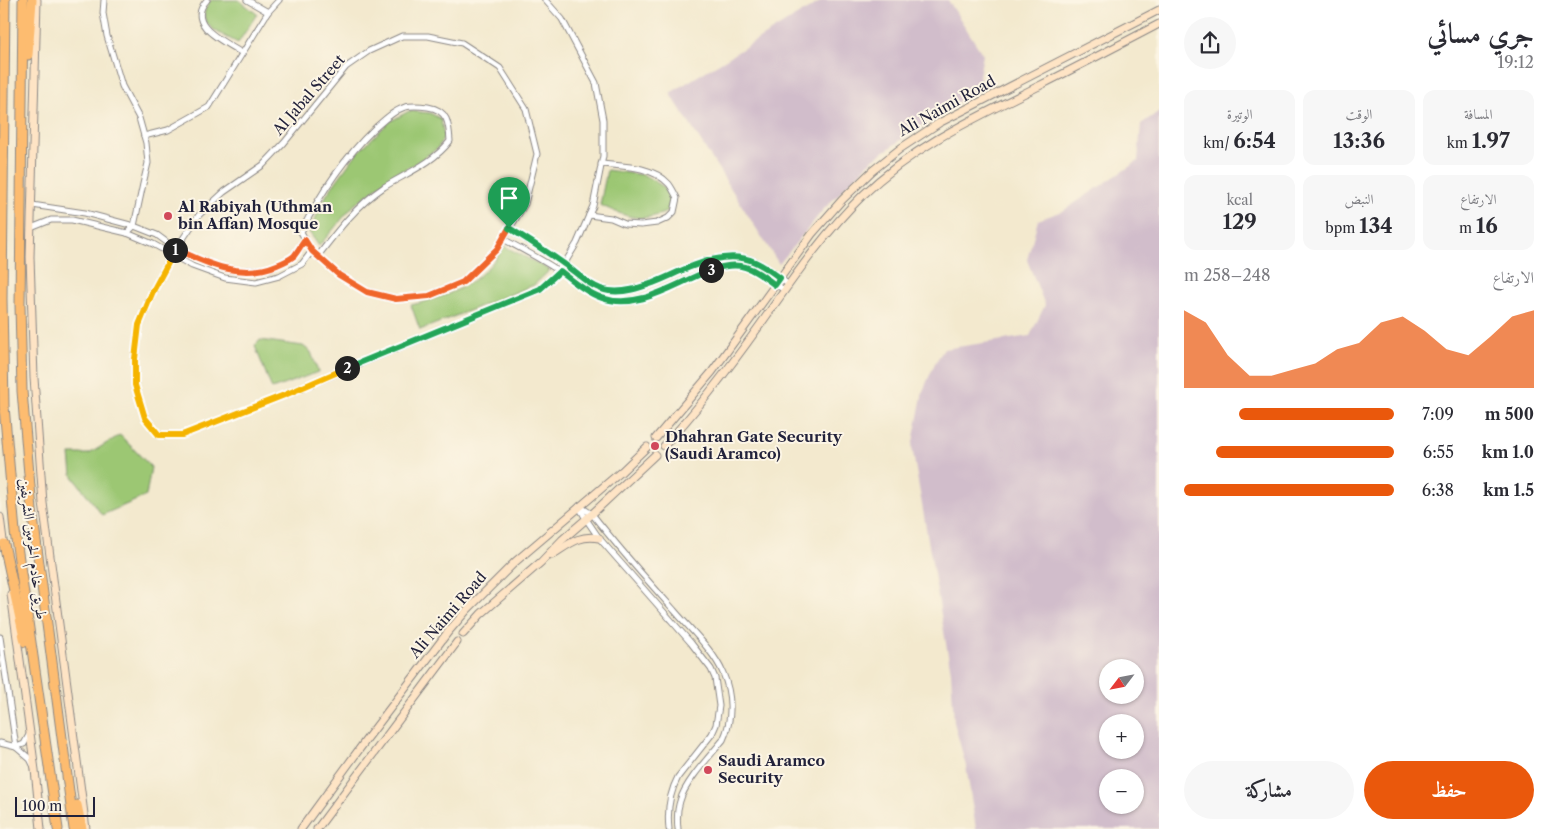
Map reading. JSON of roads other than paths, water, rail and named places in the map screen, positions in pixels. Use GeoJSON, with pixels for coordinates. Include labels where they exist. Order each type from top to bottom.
{"type":"FeatureCollection","features":[{"type":"Feature","properties":{"kind":"highway","name":"طريق خادم الحرمين الشريفين"},"geometry":{"type":"LineString","coordinates":[[5,0],[2,299],[4,406],[15,532],[58,829]]}},
{"type":"Feature","properties":{"kind":"highway","name":"طريق خادم الحرمين الشريفين"},"geometry":{"type":"LineString","coordinates":[[23,0],[20,305],[22,391],[32,510],[74,829]]}},
{"type":"Feature","properties":{"kind":"highway"},"geometry":{"type":"LineString","coordinates":[[21,140],[32,0]]}},
{"type":"Feature","properties":{"kind":"highway"},"geometry":{"type":"LineString","coordinates":[[4,544],[40,708]]}},
{"type":"Feature","properties":{"kind":"highway"},"geometry":{"type":"LineString","coordinates":[[61,727],[82,829]]}},
{"type":"Feature","properties":{"kind":"main road"},"geometry":{"type":"LineString","coordinates":[[37,0],[30,257],[34,378],[43,503],[86,829]]}},
{"type":"Feature","properties":{"kind":"main road","name":"Ali Naimi Road"},"geometry":{"type":"LineString","coordinates":[[656,438],[712,372],[812,234],[864,178],[901,148],[939,123],[1159,10]]}},
{"type":"Feature","properties":{"kind":"main road","name":"Ali Naimi Road"},"geometry":{"type":"LineString","coordinates":[[664,446],[712,390],[822,240],[848,210],[881,179],[913,154],[948,131],[1159,24]]}},
{"type":"Feature","properties":{"kind":"main road"},"geometry":{"type":"LineString","coordinates":[[666,427],[667,434],[670,436],[675,434]]}},
{"type":"Feature","properties":{"kind":"main road","name":"Ali Naimi Road"},"geometry":{"type":"LineString","coordinates":[[301,829],[366,740],[448,632],[467,610],[515,562],[622,471],[647,447]]}},
{"type":"Feature","properties":{"kind":"main road"},"geometry":{"type":"LineString","coordinates":[[640,453],[648,453],[650,457],[648,461]]}},
{"type":"Feature","properties":{"kind":"main road","name":"Ali Naimi Road"},"geometry":{"type":"LineString","coordinates":[[463,634],[486,609],[541,562],[562,540],[655,455]]}},
{"type":"Feature","properties":{"kind":"main road"},"geometry":{"type":"LineString","coordinates":[[0,517],[36,770],[41,829]]}},
{"type":"Feature","properties":{"kind":"main road"},"geometry":{"type":"LineString","coordinates":[[541,562],[574,540],[586,536],[599,538]]}},
{"type":"Feature","properties":{"kind":"main road","name":"Ali Naimi Road"},"geometry":{"type":"LineString","coordinates":[[317,829],[456,642]]}},
{"type":"Feature","properties":{"kind":"street"},"geometry":{"type":"LineString","coordinates":[[104,0],[103,13],[107,36],[122,86],[139,118],[146,142],[148,163],[134,226],[127,234]]}},
{"type":"Feature","properties":{"kind":"street"},"geometry":{"type":"LineString","coordinates":[[207,0],[201,8],[200,20],[208,31],[242,53]]}},
{"type":"Feature","properties":{"kind":"street"},"geometry":{"type":"LineString","coordinates":[[247,0],[268,12]]}},
{"type":"Feature","properties":{"kind":"street"},"geometry":{"type":"LineString","coordinates":[[144,136],[168,130],[209,107],[268,12],[279,0]]}},
{"type":"Feature","properties":{"kind":"street"},"geometry":{"type":"LineString","coordinates":[[545,0],[562,19],[596,83],[603,120],[603,156],[593,206],[577,243],[560,271]]}},
{"type":"Feature","properties":{"kind":"street","name":"Al Jabal Street"},"geometry":{"type":"LineString","coordinates":[[305,240],[312,251],[339,275],[367,292],[396,299],[429,296],[463,282],[497,249],[525,204],[537,154],[526,109],[500,68],[462,43],[428,36],[402,36],[368,51],[346,67],[284,143],[263,165],[224,192],[199,215],[172,254],[153,291],[139,325],[135,359],[135,385],[145,418],[159,435],[182,435],[287,394],[540,289],[560,271]]}},
{"type":"Feature","properties":{"kind":"street"},"geometry":{"type":"LineString","coordinates":[[32,205],[85,213],[134,226],[157,235],[176,249],[219,267],[236,271],[269,269],[293,257],[305,240],[301,232],[326,187],[345,161],[389,116],[405,107],[421,106],[438,109],[446,116],[450,130],[450,141],[444,149],[421,167],[384,188],[358,208],[318,256]]}},
{"type":"Feature","properties":{"kind":"street"},"geometry":{"type":"LineString","coordinates":[[589,215],[611,218],[625,224],[641,225],[657,223],[668,218],[674,212],[677,198],[668,183],[654,174],[633,168],[601,164]]}},
{"type":"Feature","properties":{"kind":"street"},"geometry":{"type":"LineString","coordinates":[[31,228],[51,220],[72,220],[127,234],[153,244],[192,266],[226,278],[256,282],[279,276],[302,264],[312,251]]}},
{"type":"Feature","properties":{"kind":"street"},"geometry":{"type":"LineString","coordinates":[[509,228],[606,291],[621,292],[636,289],[710,260],[728,256],[746,258],[755,262],[780,278],[787,288]]}},
{"type":"Feature","properties":{"kind":"street"},"geometry":{"type":"LineString","coordinates":[[503,239],[560,271],[588,292],[616,302],[648,297],[703,273],[729,265],[753,269],[775,285],[787,288]]}},
{"type":"Feature","properties":{"kind":"street"},"geometry":{"type":"LineString","coordinates":[[579,506],[592,514],[716,660],[726,680],[730,702],[729,722],[723,740],[689,782],[680,800],[678,829]]}},
{"type":"Feature","properties":{"kind":"street"},"geometry":{"type":"LineString","coordinates":[[579,506],[599,538],[691,643],[711,669],[718,687],[718,716],[712,734],[678,777],[671,794],[668,810],[669,829]]}},
{"type":"Feature","properties":{"kind":"street"},"geometry":{"type":"LineString","coordinates":[[0,637],[16,747]]}},
{"type":"Feature","properties":{"kind":"street"},"geometry":{"type":"LineString","coordinates":[[16,747],[24,744],[30,733]]}},
{"type":"Feature","properties":{"kind":"street"},"geometry":{"type":"LineString","coordinates":[[712,734],[715,740],[723,740]]}},
{"type":"Feature","properties":{"kind":"street"},"geometry":{"type":"LineString","coordinates":[[0,743],[16,747],[30,759],[36,770]]}},
{"type":"Feature","properties":{"kind":"street"},"geometry":{"type":"LineString","coordinates":[[678,777],[686,776],[689,782]]}},
{"type":"Feature","properties":{"kind":"place","name":"Al Rabiyah (Uthman bin Affan) Mosque"},"geometry":{"type":"Point","coordinates":[168,216]}},
{"type":"Feature","properties":{"kind":"place","name":"Dhahran Gate Security (Saudi Aramco)"},"geometry":{"type":"Point","coordinates":[655,446]}},
{"type":"Feature","properties":{"kind":"place","name":"Saudi Aramco Security"},"geometry":{"type":"Point","coordinates":[708,770]}}]}
